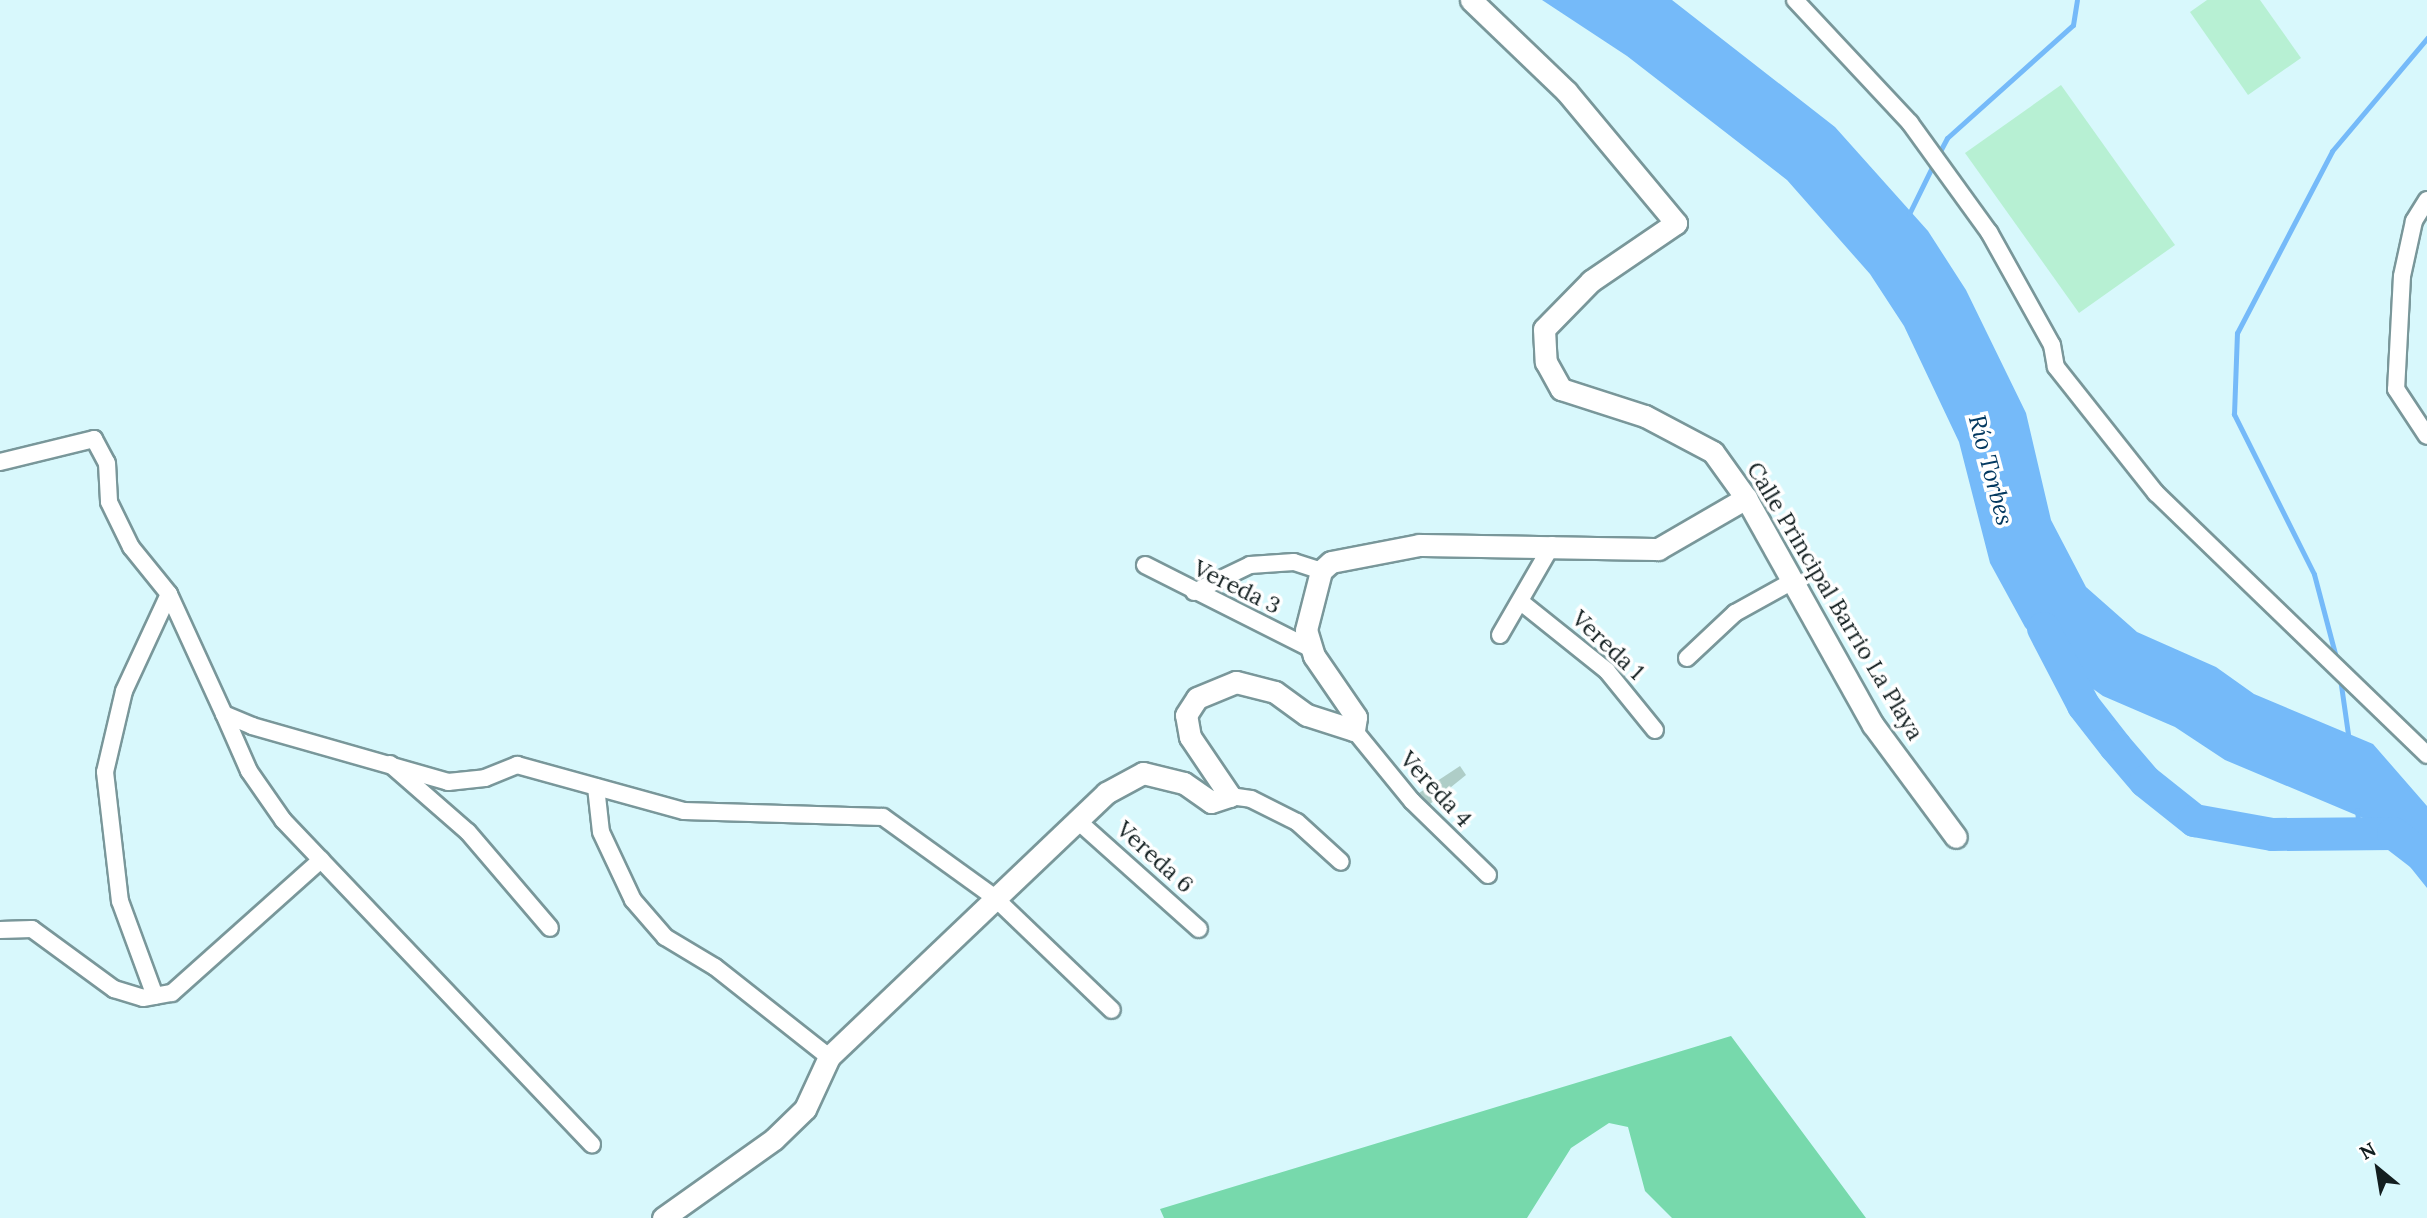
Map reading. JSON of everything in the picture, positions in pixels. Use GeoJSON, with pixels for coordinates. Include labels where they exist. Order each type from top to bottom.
{"type":"FeatureCollection","features":[{"type":"Feature","properties":{"kind":"street","name":"Calle Principal Barrio La Playa"},"geometry":{"type":"LineString","coordinates":[[1471,0],[1566,90],[1676,223],[1591,281],[1544,328],[1546,362],[1561,389],[1646,416],[1713,452],[1746,498],[1873,725],[1956,837]]}},
{"type":"Feature","properties":{"kind":"street"},"geometry":{"type":"LineString","coordinates":[[1795,0],[1910,123],[1989,232],[2052,345],[2056,367],[2156,493],[2427,755]]}},
{"type":"Feature","properties":{"kind":"street"},"geometry":{"type":"LineString","coordinates":[[2427,200],[2414,221],[2396,329],[2396,389],[2427,436]]}},
{"type":"Feature","properties":{"kind":"street"},"geometry":{"type":"LineString","coordinates":[[2416,423],[2427,409]]}},
{"type":"Feature","properties":{"kind":"street"},"geometry":{"type":"LineString","coordinates":[[0,463],[94,439],[107,463],[109,502],[125,536],[169,594],[249,771],[321,860],[592,1145]]}},
{"type":"Feature","properties":{"kind":"street"},"geometry":{"type":"LineString","coordinates":[[1230,796],[1190,737],[1186,715],[1197,698],[1236,682],[1275,691],[1307,715],[1354,730],[1356,717],[1309,648],[1306,630],[1321,571],[1331,562],[1419,545],[1552,545],[1658,549],[1746,498]]}},
{"type":"Feature","properties":{"kind":"street"},"geometry":{"type":"LineString","coordinates":[[1500,635],[1552,545]]}},
{"type":"Feature","properties":{"kind":"street"},"geometry":{"type":"LineString","coordinates":[[1194,592],[1250,565],[1294,562],[1321,571]]}},
{"type":"Feature","properties":{"kind":"street","name":"Vereda 3"},"geometry":{"type":"LineString","coordinates":[[1145,565],[1309,648]]}},
{"type":"Feature","properties":{"kind":"street"},"geometry":{"type":"LineString","coordinates":[[1687,658],[1735,613],[1793,581]]}},
{"type":"Feature","properties":{"kind":"street"},"geometry":{"type":"LineString","coordinates":[[155,996],[120,901],[107,834],[105,772],[124,691],[169,594]]}},
{"type":"Feature","properties":{"kind":"street","name":"Vereda 1"},"geometry":{"type":"LineString","coordinates":[[1521,602],[1607,671],[1655,730]]}},
{"type":"Feature","properties":{"kind":"street"},"geometry":{"type":"LineString","coordinates":[[224,714],[384,759],[448,782],[485,778],[517,765],[684,811],[883,817],[994,897],[1112,1010]]}},
{"type":"Feature","properties":{"kind":"street","name":"Vereda 4"},"geometry":{"type":"LineString","coordinates":[[1354,730],[1412,801],[1488,875]]}},
{"type":"Feature","properties":{"kind":"street"},"geometry":{"type":"LineString","coordinates":[[384,759],[468,832],[550,928]]}},
{"type":"Feature","properties":{"kind":"street"},"geometry":{"type":"LineString","coordinates":[[663,1218],[774,1139],[805,1109],[829,1057],[994,897],[1124,780],[1143,773],[1184,783],[1211,802],[1230,796],[1251,799],[1297,822],[1341,862]]}},
{"type":"Feature","properties":{"kind":"street"},"geometry":{"type":"LineString","coordinates":[[596,787],[601,832],[633,901],[665,937],[715,967],[829,1057]]}},
{"type":"Feature","properties":{"kind":"street","name":"Vereda 6"},"geometry":{"type":"LineString","coordinates":[[1078,821],[1199,929]]}},
{"type":"Feature","properties":{"kind":"street"},"geometry":{"type":"LineString","coordinates":[[0,930],[32,929],[114,989],[155,996],[172,993],[209,966],[321,860]]}},
{"type":"Feature","properties":{"kind":"green space"},"geometry":{"type":"Polygon","coordinates":[[[2207,0],[2260,0],[2301,58],[2248,95],[2190,12],[2207,0]]]}},
{"type":"Feature","properties":{"kind":"green space"},"geometry":{"type":"Polygon","coordinates":[[[2061,85],[2175,245],[2079,313],[1965,153],[2061,85]]]}},
{"type":"Feature","properties":{"kind":"green space"},"geometry":{"type":"Polygon","coordinates":[[[1731,1036],[1866,1218],[1672,1218],[1645,1191],[1628,1127],[1609,1123],[1571,1148],[1527,1218],[1164,1218],[1160,1209],[1731,1036]]]}},
{"type":"Feature","properties":{"kind":"water"},"geometry":{"type":"Polygon","coordinates":[[[1542,0],[1672,0],[1835,127],[1928,231],[1966,290],[2026,413],[2051,520],[2086,587],[2137,632],[2216,667],[2254,694],[2373,744],[2427,806],[2427,888],[2375,823],[2225,760],[2175,727],[2103,696],[2053,660],[2025,627],[1990,563],[1959,442],[1904,326],[1870,274],[1787,180],[1627,56],[1542,0]]]}},
{"type":"Feature","properties":{"kind":"building"},"geometry":{"type":"Polygon","coordinates":[[[1460,766],[1466,775],[1430,804],[1419,793],[1460,766]]]}},
{"type":"Feature","properties":{"kind":"waterway"},"geometry":{"type":"LineString","coordinates":[[1938,155],[1947,138],[2073,25],[2077,0]]}},
{"type":"Feature","properties":{"kind":"waterway"},"geometry":{"type":"LineString","coordinates":[[2338,665],[2314,574],[2234,414],[2237,333],[2332,151],[2427,38]]}},
{"type":"Feature","properties":{"kind":"waterway"},"geometry":{"type":"LineString","coordinates":[[1909,214],[1934,163]]}},
{"type":"Feature","properties":{"kind":"waterway","name":"Río Torbes"},"geometry":{"type":"LineString","coordinates":[[2043,628],[2083,705],[2115,746],[2145,781],[2194,820],[2272,834],[2393,833],[2427,859]]}},
{"type":"Feature","properties":{"kind":"waterway"},"geometry":{"type":"LineString","coordinates":[[2340,678],[2348,734]]}},
{"type":"Feature","properties":{"kind":"waterway"},"geometry":{"type":"LineString","coordinates":[[2357,810],[2359,828]]}}]}
